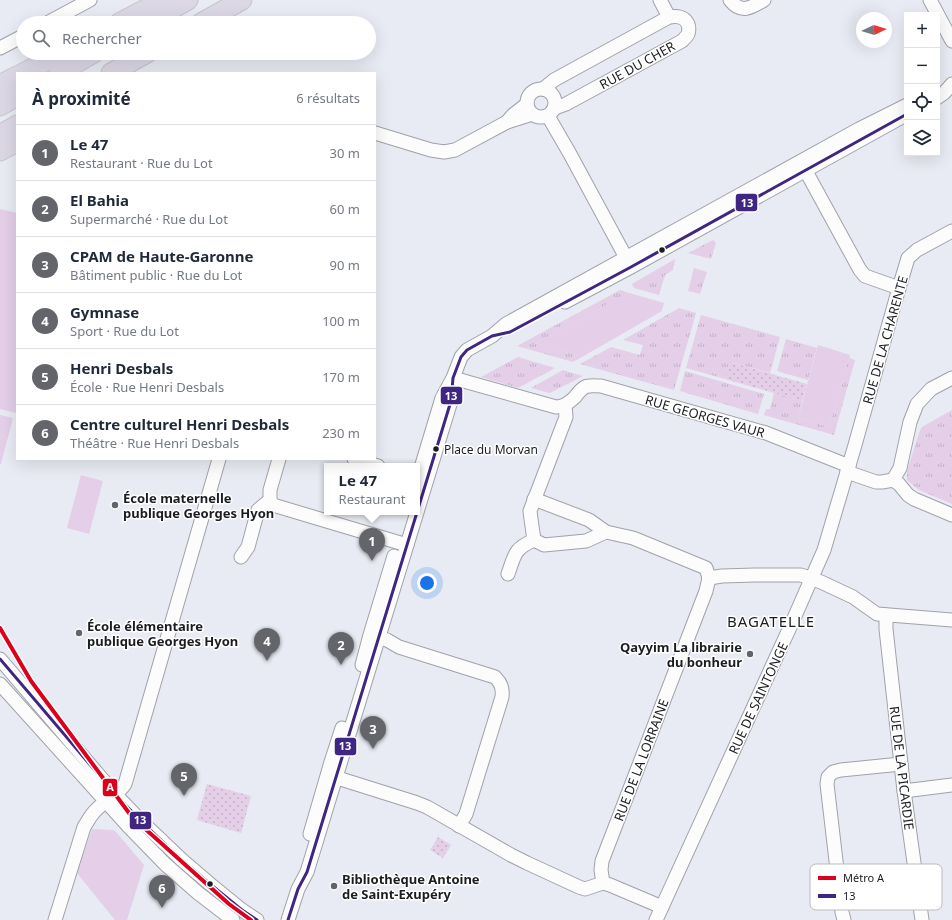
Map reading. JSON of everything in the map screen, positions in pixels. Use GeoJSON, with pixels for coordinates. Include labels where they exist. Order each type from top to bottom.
{"type":"FeatureCollection","features":[{"type":"Feature","properties":{"kind":"highway"},"geometry":{"type":"LineString","coordinates":[[132,16],[163,0]]}},
{"type":"Feature","properties":{"kind":"highway"},"geometry":{"type":"LineString","coordinates":[[160,16],[188,0]]}},
{"type":"Feature","properties":{"kind":"highway"},"geometry":{"type":"LineString","coordinates":[[213,16],[242,0]]}},
{"type":"Feature","properties":{"kind":"highway"},"geometry":{"type":"LineString","coordinates":[[25,72],[48,60]]}},
{"type":"Feature","properties":{"kind":"highway"},"geometry":{"type":"LineString","coordinates":[[60,72],[81,60]]}},
{"type":"Feature","properties":{"kind":"highway"},"geometry":{"type":"LineString","coordinates":[[113,72],[134,60]]}},
{"type":"Feature","properties":{"kind":"highway"},"geometry":{"type":"LineString","coordinates":[[0,85],[16,77]]}},
{"type":"Feature","properties":{"kind":"highway"},"geometry":{"type":"LineString","coordinates":[[0,106],[16,97]]}},
{"type":"Feature","properties":{"kind":"highway"},"geometry":{"type":"LineString","coordinates":[[0,135],[16,127]]}},
{"type":"Feature","properties":{"kind":"highway"},"geometry":{"type":"LineString","coordinates":[[0,151],[16,143]]}},
{"type":"Feature","properties":{"kind":"street"},"geometry":{"type":"LineString","coordinates":[[60,16],[90,0]]}},
{"type":"Feature","properties":{"kind":"street"},"geometry":{"type":"LineString","coordinates":[[660,0],[669,17]]}},
{"type":"Feature","properties":{"kind":"street"},"geometry":{"type":"LineString","coordinates":[[730,0],[736,7],[750,8],[764,0]]}},
{"type":"Feature","properties":{"kind":"street"},"geometry":{"type":"LineString","coordinates":[[930,0],[952,41]]}},
{"type":"Feature","properties":{"kind":"street","name":"RUE DU CHER"},"geometry":{"type":"LineString","coordinates":[[530,109],[528,98],[533,92],[538,89],[543,89],[554,80],[669,17],[676,16],[683,18],[687,22],[689,28],[688,34],[682,41],[551,112]]}},
{"type":"Feature","properties":{"kind":"street"},"geometry":{"type":"LineString","coordinates":[[0,48],[16,40]]}},
{"type":"Feature","properties":{"kind":"street"},"geometry":{"type":"LineString","coordinates":[[940,86],[952,84]]}},
{"type":"Feature","properties":{"kind":"street"},"geometry":{"type":"LineString","coordinates":[[940,96],[952,84]]}},
{"type":"Feature","properties":{"kind":"street"},"geometry":{"type":"LineString","coordinates":[[376,134],[431,150],[444,152],[455,150],[530,109],[537,116],[542,117],[551,112],[556,101],[554,95],[543,89]]}},
{"type":"Feature","properties":{"kind":"street"},"geometry":{"type":"LineString","coordinates":[[803,167],[859,129],[904,106]]}},
{"type":"Feature","properties":{"kind":"street"},"geometry":{"type":"LineString","coordinates":[[551,112],[565,144],[629,262]]}},
{"type":"Feature","properties":{"kind":"street"},"geometry":{"type":"LineString","coordinates":[[420,479],[442,398],[464,353],[492,336],[510,332],[629,262],[803,167],[904,116]]}},
{"type":"Feature","properties":{"kind":"street"},"geometry":{"type":"LineString","coordinates":[[803,167],[860,270],[865,276],[899,288]]}},
{"type":"Feature","properties":{"kind":"street","name":"RUE DE LA CHARENTE"},"geometry":{"type":"LineString","coordinates":[[848,469],[908,258],[917,250],[952,231]]}},
{"type":"Feature","properties":{"kind":"street"},"geometry":{"type":"LineString","coordinates":[[453,378],[556,407],[565,405],[566,417],[530,511],[534,540]]}},
{"type":"Feature","properties":{"kind":"street"},"geometry":{"type":"LineString","coordinates":[[952,378],[931,390],[917,404],[910,422],[900,468],[893,480],[914,499],[952,515]]}},
{"type":"Feature","properties":{"kind":"street","name":"RUE GEORGES VAUR"},"geometry":{"type":"LineString","coordinates":[[565,405],[586,386],[601,386],[766,433],[876,482],[893,480]]}},
{"type":"Feature","properties":{"kind":"street"},"geometry":{"type":"LineString","coordinates":[[55,920],[84,827],[92,814],[122,789],[125,784],[219,460]]}},
{"type":"Feature","properties":{"kind":"street"},"geometry":{"type":"LineString","coordinates":[[280,460],[270,490],[270,500],[273,505],[403,543]]}},
{"type":"Feature","properties":{"kind":"street"},"geometry":{"type":"LineString","coordinates":[[357,460],[368,463]]}},
{"type":"Feature","properties":{"kind":"street","name":"RUE DE SAINTONGE"},"geometry":{"type":"LineString","coordinates":[[656,920],[812,579],[824,550],[848,469]]}},
{"type":"Feature","properties":{"kind":"street"},"geometry":{"type":"LineString","coordinates":[[534,499],[589,520],[606,532],[633,538],[706,568],[709,578],[722,576],[801,575],[821,582],[853,597],[877,614],[886,616],[952,620]]}},
{"type":"Feature","properties":{"kind":"street"},"geometry":{"type":"LineString","coordinates":[[241,556],[248,547],[258,510],[270,500]]}},
{"type":"Feature","properties":{"kind":"street"},"geometry":{"type":"LineString","coordinates":[[403,543],[408,515]]}},
{"type":"Feature","properties":{"kind":"street"},"geometry":{"type":"LineString","coordinates":[[288,920],[298,889],[298,870],[332,776],[410,515]]}},
{"type":"Feature","properties":{"kind":"street"},"geometry":{"type":"LineString","coordinates":[[534,540],[544,546],[586,541],[606,532]]}},
{"type":"Feature","properties":{"kind":"street"},"geometry":{"type":"LineString","coordinates":[[508,574],[516,552],[523,545],[534,540]]}},
{"type":"Feature","properties":{"kind":"street","name":"RUE DE LA LORRAINE"},"geometry":{"type":"LineString","coordinates":[[604,883],[601,870],[602,861],[706,591],[709,578]]}},
{"type":"Feature","properties":{"kind":"street","name":"RUE DE LA PICARDIE"},"geometry":{"type":"LineString","coordinates":[[886,616],[886,629],[904,791],[914,864]]}},
{"type":"Feature","properties":{"kind":"street"},"geometry":{"type":"LineString","coordinates":[[375,636],[387,640],[399,647],[495,676],[500,682],[503,689],[502,697],[466,814],[459,826]]}},
{"type":"Feature","properties":{"kind":"street"},"geometry":{"type":"LineString","coordinates":[[0,659],[110,798],[128,826],[165,864],[198,893],[233,920]]}},
{"type":"Feature","properties":{"kind":"street"},"geometry":{"type":"LineString","coordinates":[[0,684],[110,798],[141,821],[182,860],[237,906],[257,920]]}},
{"type":"Feature","properties":{"kind":"street"},"geometry":{"type":"LineString","coordinates":[[836,864],[827,784],[828,777],[833,772],[840,770],[901,764]]}},
{"type":"Feature","properties":{"kind":"street"},"geometry":{"type":"LineString","coordinates":[[332,776],[427,807],[527,863],[579,887],[585,888],[604,883],[662,907]]}},
{"type":"Feature","properties":{"kind":"street"},"geometry":{"type":"LineString","coordinates":[[904,791],[952,785]]}},
{"type":"Feature","properties":{"kind":"street"},"geometry":{"type":"LineString","coordinates":[[842,910],[844,920]]}},
{"type":"Feature","properties":{"kind":"street","name":"RUE DE LA PICARDIE"},"geometry":{"type":"LineString","coordinates":[[921,910],[922,920]]}},
{"type":"Feature","properties":{"kind":"green space"},"geometry":{"type":"Polygon","coordinates":[[[0,209],[16,213],[16,413],[0,409],[0,209]]]}},
{"type":"Feature","properties":{"kind":"green space"},"geometry":{"type":"Polygon","coordinates":[[[713,240],[716,243],[711,259],[688,253],[713,240]]]}},
{"type":"Feature","properties":{"kind":"green space"},"geometry":{"type":"Polygon","coordinates":[[[675,259],[673,270],[665,275],[659,295],[634,288],[632,284],[675,259]]]}},
{"type":"Feature","properties":{"kind":"green space"},"geometry":{"type":"Polygon","coordinates":[[[694,268],[707,272],[700,294],[688,291],[694,268]]]}},
{"type":"Feature","properties":{"kind":"green space"},"geometry":{"type":"Polygon","coordinates":[[[620,290],[629,293],[536,343],[582,357],[573,362],[517,346],[620,290]]]}},
{"type":"Feature","properties":{"kind":"green space"},"geometry":{"type":"Polygon","coordinates":[[[629,293],[664,303],[662,311],[582,357],[536,343],[629,293]]]}},
{"type":"Feature","properties":{"kind":"green space"},"geometry":{"type":"Polygon","coordinates":[[[679,308],[696,313],[674,390],[580,364],[611,347],[640,355],[643,345],[623,340],[679,308]]]}},
{"type":"Feature","properties":{"kind":"green space"},"geometry":{"type":"Polygon","coordinates":[[[701,315],[780,337],[770,373],[730,362],[725,379],[686,368],[701,315]]]}},
{"type":"Feature","properties":{"kind":"green space"},"geometry":{"type":"Polygon","coordinates":[[[786,339],[817,348],[808,380],[777,371],[786,339]]]}},
{"type":"Feature","properties":{"kind":"green space"},"geometry":{"type":"Polygon","coordinates":[[[818,345],[850,355],[829,427],[798,418],[818,345]]]}},
{"type":"Feature","properties":{"kind":"green space"},"geometry":{"type":"Polygon","coordinates":[[[518,357],[555,368],[518,388],[481,377],[518,357]]]}},
{"type":"Feature","properties":{"kind":"green space"},"geometry":{"type":"Polygon","coordinates":[[[849,358],[855,360],[834,435],[764,415],[766,409],[770,409],[774,393],[802,401],[798,418],[829,427],[849,358]]]}},
{"type":"Feature","properties":{"kind":"green space"},"geometry":{"type":"Polygon","coordinates":[[[730,362],[807,384],[802,401],[725,379],[730,362]]]}},
{"type":"Feature","properties":{"kind":"green space"},"geometry":{"type":"Polygon","coordinates":[[[563,370],[583,376],[550,393],[531,388],[563,370]]]}},
{"type":"Feature","properties":{"kind":"green space"},"geometry":{"type":"Polygon","coordinates":[[[685,371],[764,394],[758,414],[680,391],[685,371]]]}},
{"type":"Feature","properties":{"kind":"green space"},"geometry":{"type":"Polygon","coordinates":[[[952,410],[952,504],[919,490],[907,480],[907,471],[922,427],[952,410]]]}},
{"type":"Feature","properties":{"kind":"green space"},"geometry":{"type":"Polygon","coordinates":[[[0,415],[13,418],[1,464],[0,464],[0,415]]]}},
{"type":"Feature","properties":{"kind":"green space"},"geometry":{"type":"Polygon","coordinates":[[[81,475],[103,481],[89,534],[67,528],[81,475]]]}},
{"type":"Feature","properties":{"kind":"green space"},"geometry":{"type":"Polygon","coordinates":[[[207,784],[251,796],[241,833],[197,820],[207,784]]]}},
{"type":"Feature","properties":{"kind":"green space"},"geometry":{"type":"Polygon","coordinates":[[[92,829],[113,830],[116,832],[144,865],[127,920],[115,920],[77,873],[92,829]]]}},
{"type":"Feature","properties":{"kind":"green space"},"geometry":{"type":"Polygon","coordinates":[[[438,837],[451,845],[443,858],[430,850],[438,837]]]}},
{"type":"Feature","properties":{"kind":"metro line","name":"A"},"geometry":{"type":"LineString","coordinates":[[0,628],[31,681],[132,817],[229,904],[251,920]]}},
{"type":"Feature","properties":{"kind":"transit line","name":"13"},"geometry":{"type":"LineString","coordinates":[[420,502],[451,401],[453,378],[461,357],[467,350],[492,336],[510,332],[631,267],[904,116]]}},
{"type":"Feature","properties":{"kind":"transit line","name":"13"},"geometry":{"type":"LineString","coordinates":[[288,920],[298,889],[307,872],[416,515]]}},
{"type":"Feature","properties":{"kind":"transit line","name":"13"},"geometry":{"type":"LineString","coordinates":[[0,659],[115,794],[141,821],[210,884],[257,920]]}},
{"type":"Feature","properties":{"kind":"place","name":"Place du Morvan"},"geometry":{"type":"Point","coordinates":[436,449]}},
{"type":"Feature","properties":{"kind":"place","name":"École maternelle publique Georges Hyon"},"geometry":{"type":"Point","coordinates":[115,505]}},
{"type":"Feature","properties":{"kind":"place","name":"Le 47"},"geometry":{"type":"Point","coordinates":[372,561]}},
{"type":"Feature","properties":{"kind":"place","name":"École élémentaire publique Georges Hyon"},"geometry":{"type":"Point","coordinates":[79,633]}},
{"type":"Feature","properties":{"kind":"place","name":"Qayyim La librairie du bonheur"},"geometry":{"type":"Point","coordinates":[750,654]}},
{"type":"Feature","properties":{"kind":"place","name":"Gymnase"},"geometry":{"type":"Point","coordinates":[267,661]}},
{"type":"Feature","properties":{"kind":"place","name":"El Bahia"},"geometry":{"type":"Point","coordinates":[341,665]}},
{"type":"Feature","properties":{"kind":"place","name":"CPAM de Haute-Garonne"},"geometry":{"type":"Point","coordinates":[373,749]}},
{"type":"Feature","properties":{"kind":"place","name":"Henri Desbals"},"geometry":{"type":"Point","coordinates":[184,796]}},
{"type":"Feature","properties":{"kind":"place","name":"Bibliothèque Antoine de Saint-Exupéry"},"geometry":{"type":"Point","coordinates":[334,886]}},
{"type":"Feature","properties":{"kind":"place","name":"Centre culturel Henri Desbals"},"geometry":{"type":"Point","coordinates":[162,908]}},
{"type":"Feature","properties":{"kind":"district","name":"BAGATELLE"},"geometry":{"type":"Point","coordinates":[771,622]}}]}
